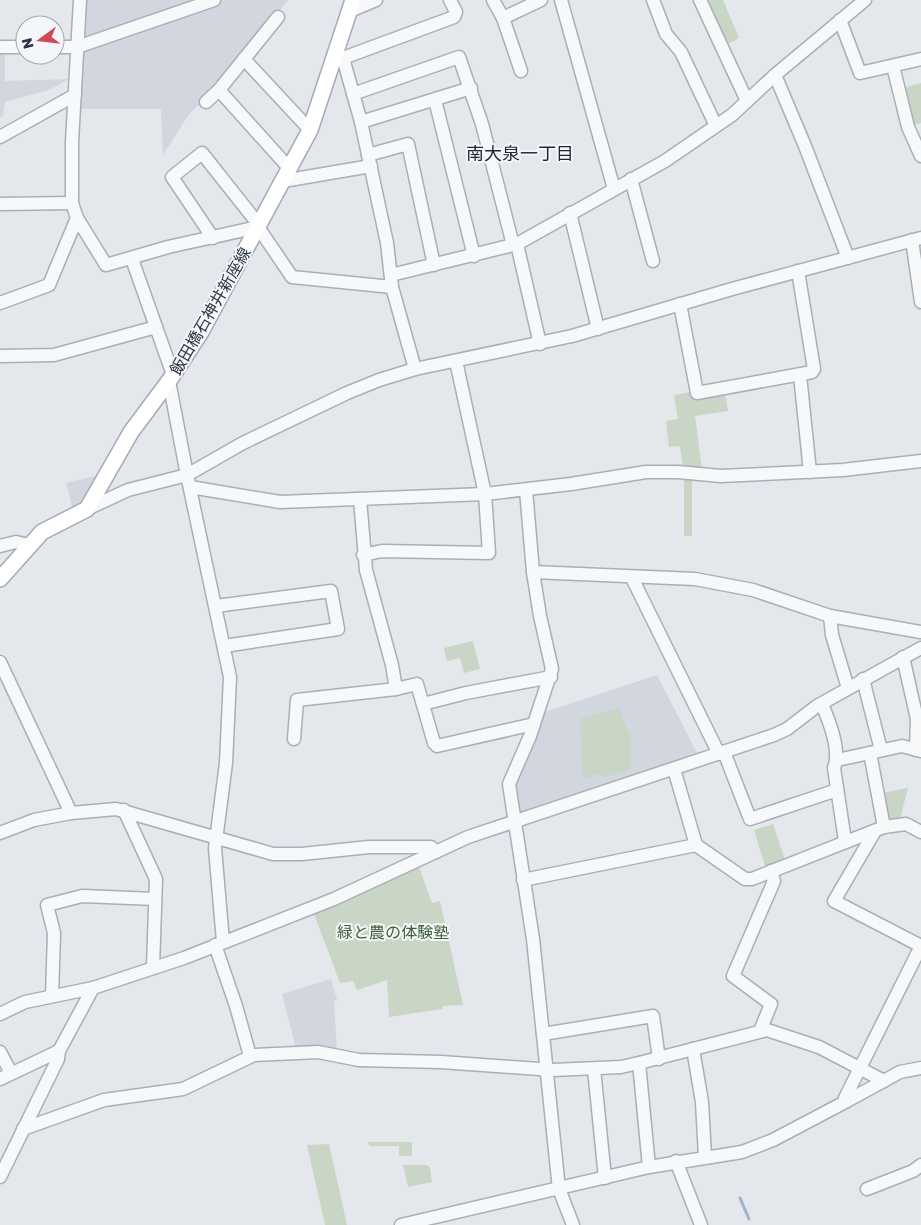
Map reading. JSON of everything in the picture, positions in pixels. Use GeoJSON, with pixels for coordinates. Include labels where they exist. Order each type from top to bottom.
{"type":"FeatureCollection","features":[{"type":"Feature","properties":{"kind":"main road","name":"飯田橋石神井新座線"},"geometry":{"type":"LineString","coordinates":[[87,509],[131,432],[171,378],[205,325],[287,175],[310,130],[339,56],[351,6]]}},
{"type":"Feature","properties":{"kind":"main road"},"geometry":{"type":"LineString","coordinates":[[0,579],[29,545],[44,531],[87,509]]}},
{"type":"Feature","properties":{"kind":"street"},"geometry":{"type":"LineString","coordinates":[[80,0],[71,174],[72,203],[77,218],[106,265],[168,247],[259,226]]}},
{"type":"Feature","properties":{"kind":"street"},"geometry":{"type":"LineString","coordinates":[[65,47],[77,47],[214,0]]}},
{"type":"Feature","properties":{"kind":"street"},"geometry":{"type":"LineString","coordinates":[[351,6],[376,0]]}},
{"type":"Feature","properties":{"kind":"street"},"geometry":{"type":"LineString","coordinates":[[415,369],[391,281],[361,122],[339,56],[454,17],[456,12],[450,0]]}},
{"type":"Feature","properties":{"kind":"street"},"geometry":{"type":"LineString","coordinates":[[493,0],[503,18],[521,71]]}},
{"type":"Feature","properties":{"kind":"street"},"geometry":{"type":"LineString","coordinates":[[503,18],[541,0]]}},
{"type":"Feature","properties":{"kind":"street"},"geometry":{"type":"LineString","coordinates":[[561,0],[614,189]]}},
{"type":"Feature","properties":{"kind":"street"},"geometry":{"type":"LineString","coordinates":[[653,0],[666,34],[681,52],[716,126]]}},
{"type":"Feature","properties":{"kind":"street"},"geometry":{"type":"LineString","coordinates":[[700,0],[747,101]]}},
{"type":"Feature","properties":{"kind":"street"},"geometry":{"type":"LineString","coordinates":[[213,238],[172,177],[202,153],[259,226],[292,277],[391,281],[434,265],[515,244],[665,161],[716,126],[865,0]]}},
{"type":"Feature","properties":{"kind":"street"},"geometry":{"type":"LineString","coordinates":[[206,102],[219,90],[278,17]]}},
{"type":"Feature","properties":{"kind":"street"},"geometry":{"type":"LineString","coordinates":[[840,20],[860,73],[921,58]]}},
{"type":"Feature","properties":{"kind":"street"},"geometry":{"type":"LineString","coordinates":[[0,47],[15,47]]}},
{"type":"Feature","properties":{"kind":"street"},"geometry":{"type":"LineString","coordinates":[[353,94],[460,57],[471,88],[515,244],[540,344]]}},
{"type":"Feature","properties":{"kind":"street"},"geometry":{"type":"LineString","coordinates":[[244,59],[310,130]]}},
{"type":"Feature","properties":{"kind":"street"},"geometry":{"type":"LineString","coordinates":[[893,66],[908,127],[921,156]]}},
{"type":"Feature","properties":{"kind":"street"},"geometry":{"type":"LineString","coordinates":[[775,75],[805,146],[848,258]]}},
{"type":"Feature","properties":{"kind":"street"},"geometry":{"type":"LineString","coordinates":[[361,122],[471,88]]}},
{"type":"Feature","properties":{"kind":"street"},"geometry":{"type":"LineString","coordinates":[[219,90],[287,175],[369,160],[408,144],[434,265]]}},
{"type":"Feature","properties":{"kind":"street"},"geometry":{"type":"LineString","coordinates":[[0,139],[75,95]]}},
{"type":"Feature","properties":{"kind":"street"},"geometry":{"type":"LineString","coordinates":[[435,100],[474,256]]}},
{"type":"Feature","properties":{"kind":"street"},"geometry":{"type":"LineString","coordinates":[[631,180],[653,261]]}},
{"type":"Feature","properties":{"kind":"street"},"geometry":{"type":"LineString","coordinates":[[0,204],[72,203]]}},
{"type":"Feature","properties":{"kind":"street"},"geometry":{"type":"LineString","coordinates":[[570,213],[598,329]]}},
{"type":"Feature","properties":{"kind":"street"},"geometry":{"type":"LineString","coordinates":[[0,303],[49,285],[77,218]]}},
{"type":"Feature","properties":{"kind":"street"},"geometry":{"type":"LineString","coordinates":[[188,481],[243,442],[347,393],[415,369],[540,344],[598,329],[680,304],[916,239],[921,302]]}},
{"type":"Feature","properties":{"kind":"street"},"geometry":{"type":"LineString","coordinates":[[132,259],[156,327],[171,378],[188,481],[230,677],[228,735],[217,839],[214,848],[219,944],[250,1056]]}},
{"type":"Feature","properties":{"kind":"street"},"geometry":{"type":"LineString","coordinates":[[680,304],[697,393],[812,372],[814,369],[798,271]]}},
{"type":"Feature","properties":{"kind":"street"},"geometry":{"type":"LineString","coordinates":[[0,356],[52,356],[156,327]]}},
{"type":"Feature","properties":{"kind":"street"},"geometry":{"type":"LineString","coordinates":[[364,555],[382,552],[489,553],[485,494],[456,360]]}},
{"type":"Feature","properties":{"kind":"street"},"geometry":{"type":"LineString","coordinates":[[800,375],[810,472]]}},
{"type":"Feature","properties":{"kind":"street"},"geometry":{"type":"LineString","coordinates":[[87,509],[128,490],[188,481],[280,502],[485,494],[526,490],[646,472],[721,476],[810,472],[921,461]]}},
{"type":"Feature","properties":{"kind":"street"},"geometry":{"type":"LineString","coordinates":[[526,490],[533,572],[540,616],[552,669],[551,677],[534,724],[509,784],[533,939],[559,1189],[573,1225]]}},
{"type":"Feature","properties":{"kind":"street"},"geometry":{"type":"LineString","coordinates":[[360,499],[364,555],[396,689]]}},
{"type":"Feature","properties":{"kind":"street"},"geometry":{"type":"LineString","coordinates":[[0,546],[16,542],[29,545]]}},
{"type":"Feature","properties":{"kind":"street"},"geometry":{"type":"LineString","coordinates":[[533,572],[632,578],[695,579],[719,582],[753,590],[830,616],[921,632]]}},
{"type":"Feature","properties":{"kind":"street"},"geometry":{"type":"LineString","coordinates":[[632,578],[722,753],[750,819],[837,790]]}},
{"type":"Feature","properties":{"kind":"street"},"geometry":{"type":"LineString","coordinates":[[216,606],[331,591],[338,629],[224,646]]}},
{"type":"Feature","properties":{"kind":"street"},"geometry":{"type":"LineString","coordinates":[[830,616],[832,635],[848,688]]}},
{"type":"Feature","properties":{"kind":"street"},"geometry":{"type":"LineString","coordinates":[[0,1014],[25,1002],[93,988],[219,944],[327,902],[468,837],[722,753],[787,729],[862,679],[921,648]]}},
{"type":"Feature","properties":{"kind":"street"},"geometry":{"type":"LineString","coordinates":[[837,760],[902,746],[918,751],[917,719],[902,657]]}},
{"type":"Feature","properties":{"kind":"street"},"geometry":{"type":"LineString","coordinates":[[0,662],[71,813]]}},
{"type":"Feature","properties":{"kind":"street"},"geometry":{"type":"LineString","coordinates":[[423,704],[466,693],[551,677]]}},
{"type":"Feature","properties":{"kind":"street"},"geometry":{"type":"LineString","coordinates":[[847,1101],[845,1098],[847,1093],[921,946],[834,901],[879,829],[876,752],[862,679]]}},
{"type":"Feature","properties":{"kind":"street"},"geometry":{"type":"LineString","coordinates":[[294,739],[297,700],[396,689],[417,684],[434,743],[437,746],[534,724]]}},
{"type":"Feature","properties":{"kind":"street"},"geometry":{"type":"LineString","coordinates":[[822,704],[828,720],[837,760],[834,768],[846,841]]}},
{"type":"Feature","properties":{"kind":"street"},"geometry":{"type":"LineString","coordinates":[[674,769],[696,846],[745,879],[752,879],[879,829],[906,824],[921,832]]}},
{"type":"Feature","properties":{"kind":"street"},"geometry":{"type":"LineString","coordinates":[[0,833],[34,820],[71,813],[94,810],[124,810],[273,854],[302,854],[393,846],[431,847],[436,852]]}},
{"type":"Feature","properties":{"kind":"street"},"geometry":{"type":"LineString","coordinates":[[124,810],[156,879],[153,967]]}},
{"type":"Feature","properties":{"kind":"street"},"geometry":{"type":"LineString","coordinates":[[523,880],[696,846]]}},
{"type":"Feature","properties":{"kind":"street"},"geometry":{"type":"LineString","coordinates":[[760,1031],[771,1004],[732,976],[774,881],[771,871]]}},
{"type":"Feature","properties":{"kind":"street"},"geometry":{"type":"LineString","coordinates":[[52,996],[54,932],[47,905],[82,896],[155,899]]}},
{"type":"Feature","properties":{"kind":"street"},"geometry":{"type":"LineString","coordinates":[[0,1177],[58,1060],[59,1051],[93,988]]}},
{"type":"Feature","properties":{"kind":"street"},"geometry":{"type":"LineString","coordinates":[[543,1034],[652,1016],[659,1059]]}},
{"type":"Feature","properties":{"kind":"street"},"geometry":{"type":"LineString","coordinates":[[24,1129],[104,1100],[183,1089],[250,1056],[318,1052],[359,1060],[441,1062],[546,1069],[594,1069],[621,1067],[659,1059],[767,1030],[819,1047],[884,1081]]}},
{"type":"Feature","properties":{"kind":"street"},"geometry":{"type":"LineString","coordinates":[[694,1049],[702,1102],[705,1158]]}},
{"type":"Feature","properties":{"kind":"street"},"geometry":{"type":"LineString","coordinates":[[0,1052],[6,1076],[59,1051]]}},
{"type":"Feature","properties":{"kind":"street"},"geometry":{"type":"LineString","coordinates":[[640,1063],[649,1167]]}},
{"type":"Feature","properties":{"kind":"street"},"geometry":{"type":"LineString","coordinates":[[401,1225],[676,1161],[742,1152],[779,1137],[900,1072],[921,1068]]}},
{"type":"Feature","properties":{"kind":"street"},"geometry":{"type":"LineString","coordinates":[[594,1069],[604,1178]]}},
{"type":"Feature","properties":{"kind":"street"},"geometry":{"type":"LineString","coordinates":[[676,1161],[701,1225]]}},
{"type":"Feature","properties":{"kind":"street"},"geometry":{"type":"LineString","coordinates":[[867,1189],[921,1166]]}},
{"type":"Feature","properties":{"kind":"shaded area"},"geometry":{"type":"Polygon","coordinates":[[[83,0],[208,0],[80,44],[83,0]]]}},
{"type":"Feature","properties":{"kind":"shaded area"},"geometry":{"type":"Polygon","coordinates":[[[221,0],[288,0],[221,84],[189,114],[163,155],[161,109],[78,109],[82,47],[221,0]]]}},
{"type":"Feature","properties":{"kind":"shaded area"},"geometry":{"type":"Polygon","coordinates":[[[0,53],[5,53],[5,81],[69,79],[49,90],[5,102],[3,116],[0,118],[0,53]]]}},
{"type":"Feature","properties":{"kind":"shaded area"},"geometry":{"type":"Polygon","coordinates":[[[96,476],[97,483],[86,503],[77,508],[72,507],[66,483],[96,476]]]}},
{"type":"Feature","properties":{"kind":"shaded area"},"geometry":{"type":"Polygon","coordinates":[[[657,675],[698,755],[523,814],[519,812],[515,785],[545,712],[657,675]]]}},
{"type":"Feature","properties":{"kind":"shaded area"},"geometry":{"type":"Polygon","coordinates":[[[331,979],[337,1000],[334,1001],[337,1050],[296,1048],[282,994],[331,979]]]}},
{"type":"Feature","properties":{"kind":"green space"},"geometry":{"type":"Polygon","coordinates":[[[705,0],[723,0],[739,38],[726,45],[705,0]]]}},
{"type":"Feature","properties":{"kind":"green space"},"geometry":{"type":"Polygon","coordinates":[[[921,83],[921,123],[912,125],[904,88],[921,83]]]}},
{"type":"Feature","properties":{"kind":"green space"},"geometry":{"type":"Polygon","coordinates":[[[691,392],[693,399],[725,393],[728,411],[695,416],[702,470],[683,468],[680,446],[669,447],[666,421],[678,419],[674,395],[691,392]]]}},
{"type":"Feature","properties":{"kind":"green space"},"geometry":{"type":"Polygon","coordinates":[[[684,477],[692,478],[692,536],[684,536],[684,477]]]}},
{"type":"Feature","properties":{"kind":"green space"},"geometry":{"type":"Polygon","coordinates":[[[473,641],[480,669],[464,673],[460,658],[447,661],[444,648],[473,641]]]}},
{"type":"Feature","properties":{"kind":"green space"},"geometry":{"type":"Polygon","coordinates":[[[618,708],[631,737],[631,769],[605,777],[598,774],[583,779],[580,719],[618,708]]]}},
{"type":"Feature","properties":{"kind":"green space"},"geometry":{"type":"Polygon","coordinates":[[[908,788],[900,819],[887,821],[882,793],[908,788]]]}},
{"type":"Feature","properties":{"kind":"green space"},"geometry":{"type":"Polygon","coordinates":[[[773,824],[785,860],[765,866],[754,830],[773,824]]]}},
{"type":"Feature","properties":{"kind":"green space","name":"緑と農の体験塾"},"geometry":{"type":"Polygon","coordinates":[[[419,867],[432,903],[440,901],[463,1005],[443,1006],[442,1009],[389,1017],[387,980],[357,990],[353,981],[340,983],[314,914],[419,867]]]}},
{"type":"Feature","properties":{"kind":"green space"},"geometry":{"type":"Polygon","coordinates":[[[368,1142],[412,1142],[412,1156],[399,1156],[399,1146],[369,1146],[368,1142]]]}},
{"type":"Feature","properties":{"kind":"green space"},"geometry":{"type":"Polygon","coordinates":[[[329,1144],[347,1225],[325,1225],[307,1145],[329,1144]]]}},
{"type":"Feature","properties":{"kind":"green space"},"geometry":{"type":"Polygon","coordinates":[[[403,1165],[427,1165],[430,1168],[432,1182],[408,1187],[403,1165]]]}},
{"type":"Feature","properties":{"kind":"waterway"},"geometry":{"type":"LineString","coordinates":[[740,1198],[749,1219]]}},
{"type":"Feature","properties":{"kind":"district","name":"南大泉一丁目"},"geometry":{"type":"Point","coordinates":[520,154]}}]}
